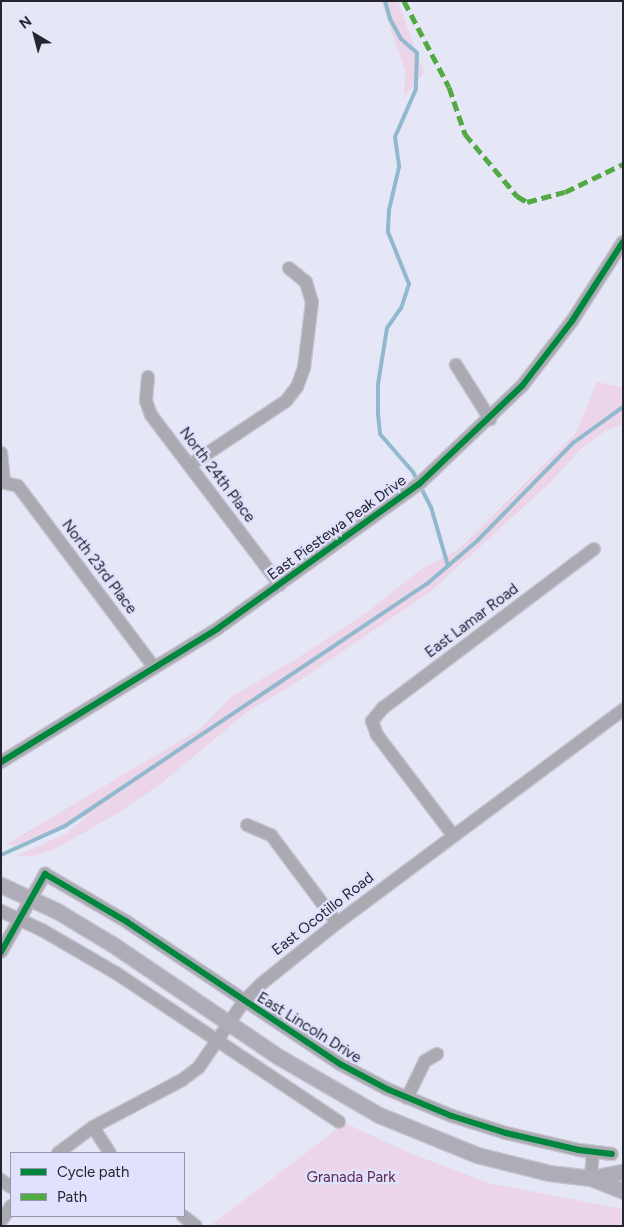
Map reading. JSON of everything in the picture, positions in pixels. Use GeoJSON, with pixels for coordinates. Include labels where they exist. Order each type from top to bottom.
{"type":"FeatureCollection","features":[{"type":"Feature","properties":{"kind":"main road"},"geometry":{"type":"LineString","coordinates":[[1,885],[30,897],[112,944],[341,1096],[406,1127],[477,1155],[549,1172],[591,1178],[623,1191]]}},
{"type":"Feature","properties":{"kind":"main road"},"geometry":{"type":"LineString","coordinates":[[591,1178],[623,1172]]}},
{"type":"Feature","properties":{"kind":"street","name":"East Piestewa Peak Drive"},"geometry":{"type":"LineString","coordinates":[[1,762],[280,586],[397,502],[490,419],[551,350],[623,242]]}},
{"type":"Feature","properties":{"kind":"street"},"geometry":{"type":"LineString","coordinates":[[190,465],[286,401],[297,387],[304,368],[312,302],[306,282],[289,268]]}},
{"type":"Feature","properties":{"kind":"street"},"geometry":{"type":"LineString","coordinates":[[456,365],[490,419]]}},
{"type":"Feature","properties":{"kind":"street","name":"North 24th Place"},"geometry":{"type":"LineString","coordinates":[[148,377],[146,401],[151,415],[280,586]]}},
{"type":"Feature","properties":{"kind":"street"},"geometry":{"type":"LineString","coordinates":[[1,453],[2,482]]}},
{"type":"Feature","properties":{"kind":"street","name":"North 23rd Place"},"geometry":{"type":"LineString","coordinates":[[2,482],[18,486],[154,667]]}},
{"type":"Feature","properties":{"kind":"street","name":"East Lamar Road"},"geometry":{"type":"LineString","coordinates":[[454,835],[377,734],[372,721],[383,708],[594,549]]}},
{"type":"Feature","properties":{"kind":"street","name":"East Ocotillo Road"},"geometry":{"type":"LineString","coordinates":[[59,1152],[92,1127],[182,1080],[199,1066],[244,1001],[337,923],[623,710]]}},
{"type":"Feature","properties":{"kind":"street"},"geometry":{"type":"LineString","coordinates":[[248,825],[271,835],[337,923]]}},
{"type":"Feature","properties":{"kind":"street","name":"East Lincoln Drive"},"geometry":{"type":"LineString","coordinates":[[30,897],[45,874],[86,896],[340,1064],[407,1098],[506,1134],[593,1152],[612,1154]]}},
{"type":"Feature","properties":{"kind":"street"},"geometry":{"type":"LineString","coordinates":[[1,952],[21,919],[30,897]]}},
{"type":"Feature","properties":{"kind":"street"},"geometry":{"type":"LineString","coordinates":[[1,911],[21,919],[116,973],[339,1122]]}},
{"type":"Feature","properties":{"kind":"street"},"geometry":{"type":"LineString","coordinates":[[407,1098],[425,1062],[437,1054]]}},
{"type":"Feature","properties":{"kind":"street"},"geometry":{"type":"LineString","coordinates":[[92,1127],[109,1152]]}},
{"type":"Feature","properties":{"kind":"street"},"geometry":{"type":"LineString","coordinates":[[591,1178],[593,1152]]}},
{"type":"Feature","properties":{"kind":"street"},"geometry":{"type":"LineString","coordinates":[[1,1221],[10,1208]]}},
{"type":"Feature","properties":{"kind":"street"},"geometry":{"type":"LineString","coordinates":[[185,1217],[196,1226]]}},
{"type":"Feature","properties":{"kind":"green space"},"geometry":{"type":"Polygon","coordinates":[[[381,1],[398,1],[424,73],[404,97],[405,70],[381,1]]]}},
{"type":"Feature","properties":{"kind":"green space"},"geometry":{"type":"Polygon","coordinates":[[[597,382],[623,388],[623,424],[605,431],[581,449],[549,484],[430,592],[302,679],[247,712],[162,783],[120,812],[55,849],[33,856],[16,856],[67,833],[89,815],[14,846],[7,844],[200,729],[231,697],[296,659],[366,613],[423,568],[458,550],[576,433],[597,382]]]}},
{"type":"Feature","properties":{"kind":"green space","name":"Granada Park"},"geometry":{"type":"Polygon","coordinates":[[[345,1123],[405,1151],[488,1183],[623,1209],[623,1226],[210,1226],[345,1123]]]}},
{"type":"Feature","properties":{"kind":"waterway"},"geometry":{"type":"LineString","coordinates":[[385,1],[390,19],[401,39],[417,53],[416,89],[395,137],[399,167],[389,210],[388,232],[409,284],[401,308],[387,328],[378,384],[380,434],[413,472],[431,507],[448,566]]}},
{"type":"Feature","properties":{"kind":"waterway"},"geometry":{"type":"LineString","coordinates":[[1,855],[65,826],[428,583],[477,541],[573,443],[623,407]]}},
{"type":"Feature","properties":{"kind":"marked path"},"geometry":{"type":"LineString","coordinates":[[404,1],[449,87],[465,134],[517,196],[527,202],[565,192],[623,164]]}},
{"type":"Feature","properties":{"kind":"cycle path"},"geometry":{"type":"LineString","coordinates":[[1,762],[217,629],[419,484],[522,386],[572,321],[623,242]]}},
{"type":"Feature","properties":{"kind":"cycle path"},"geometry":{"type":"LineString","coordinates":[[1,952],[45,874],[127,922],[340,1064],[387,1089],[452,1116],[506,1133],[579,1150],[612,1154]]}}]}
